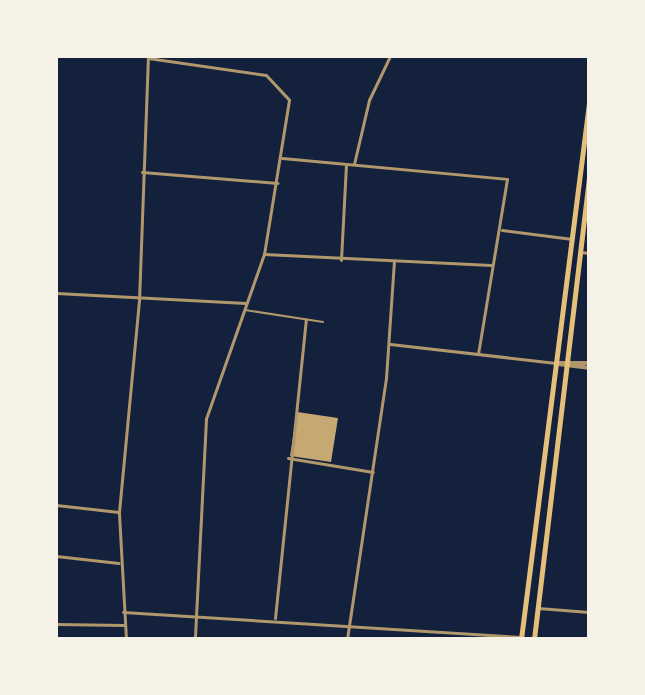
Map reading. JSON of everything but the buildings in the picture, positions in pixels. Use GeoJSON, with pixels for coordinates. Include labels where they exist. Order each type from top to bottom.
{"type":"FeatureCollection","features":[{"type":"Feature","properties":{"kind":"main road"},"geometry":{"type":"LineString","coordinates":[[521,638],[589,103]]}},
{"type":"Feature","properties":{"kind":"main road"},"geometry":{"type":"LineString","coordinates":[[534,639],[589,177]]}},
{"type":"Feature","properties":{"kind":"street"},"geometry":{"type":"LineString","coordinates":[[354,164],[369,100],[390,56]]}},
{"type":"Feature","properties":{"kind":"street"},"geometry":{"type":"LineString","coordinates":[[126,639],[119,563],[119,512],[139,301],[148,57],[277,79],[289,100],[278,183],[264,254],[206,419],[195,639]]}},
{"type":"Feature","properties":{"kind":"street"},"geometry":{"type":"LineString","coordinates":[[282,158],[507,179],[502,230],[478,354]]}},
{"type":"Feature","properties":{"kind":"street"},"geometry":{"type":"LineString","coordinates":[[341,260],[346,164]]}},
{"type":"Feature","properties":{"kind":"street"},"geometry":{"type":"LineString","coordinates":[[142,172],[278,183]]}},
{"type":"Feature","properties":{"kind":"street"},"geometry":{"type":"LineString","coordinates":[[502,230],[572,239]]}},
{"type":"Feature","properties":{"kind":"street"},"geometry":{"type":"LineString","coordinates":[[580,252],[589,253]]}},
{"type":"Feature","properties":{"kind":"street"},"geometry":{"type":"LineString","coordinates":[[264,254],[493,265]]}},
{"type":"Feature","properties":{"kind":"street"},"geometry":{"type":"LineString","coordinates":[[347,639],[390,344],[394,262]]}},
{"type":"Feature","properties":{"kind":"street"},"geometry":{"type":"LineString","coordinates":[[56,293],[139,301],[246,303]]}},
{"type":"Feature","properties":{"kind":"street"},"geometry":{"type":"LineString","coordinates":[[275,618],[288,458],[306,320]]}},
{"type":"Feature","properties":{"kind":"street"},"geometry":{"type":"LineString","coordinates":[[390,344],[589,365]]}},
{"type":"Feature","properties":{"kind":"street"},"geometry":{"type":"LineString","coordinates":[[288,458],[373,472]]}},
{"type":"Feature","properties":{"kind":"street"},"geometry":{"type":"LineString","coordinates":[[56,505],[119,512]]}},
{"type":"Feature","properties":{"kind":"street"},"geometry":{"type":"LineString","coordinates":[[56,556],[119,563]]}},
{"type":"Feature","properties":{"kind":"street"},"geometry":{"type":"LineString","coordinates":[[538,608],[589,612]]}},
{"type":"Feature","properties":{"kind":"street"},"geometry":{"type":"LineString","coordinates":[[123,612],[275,618],[521,638]]}},
{"type":"Feature","properties":{"kind":"street"},"geometry":{"type":"LineString","coordinates":[[56,624],[125,625]]}},
{"type":"Feature","properties":{"kind":"lane"},"geometry":{"type":"LineString","coordinates":[[244,309],[323,322]]}}]}
